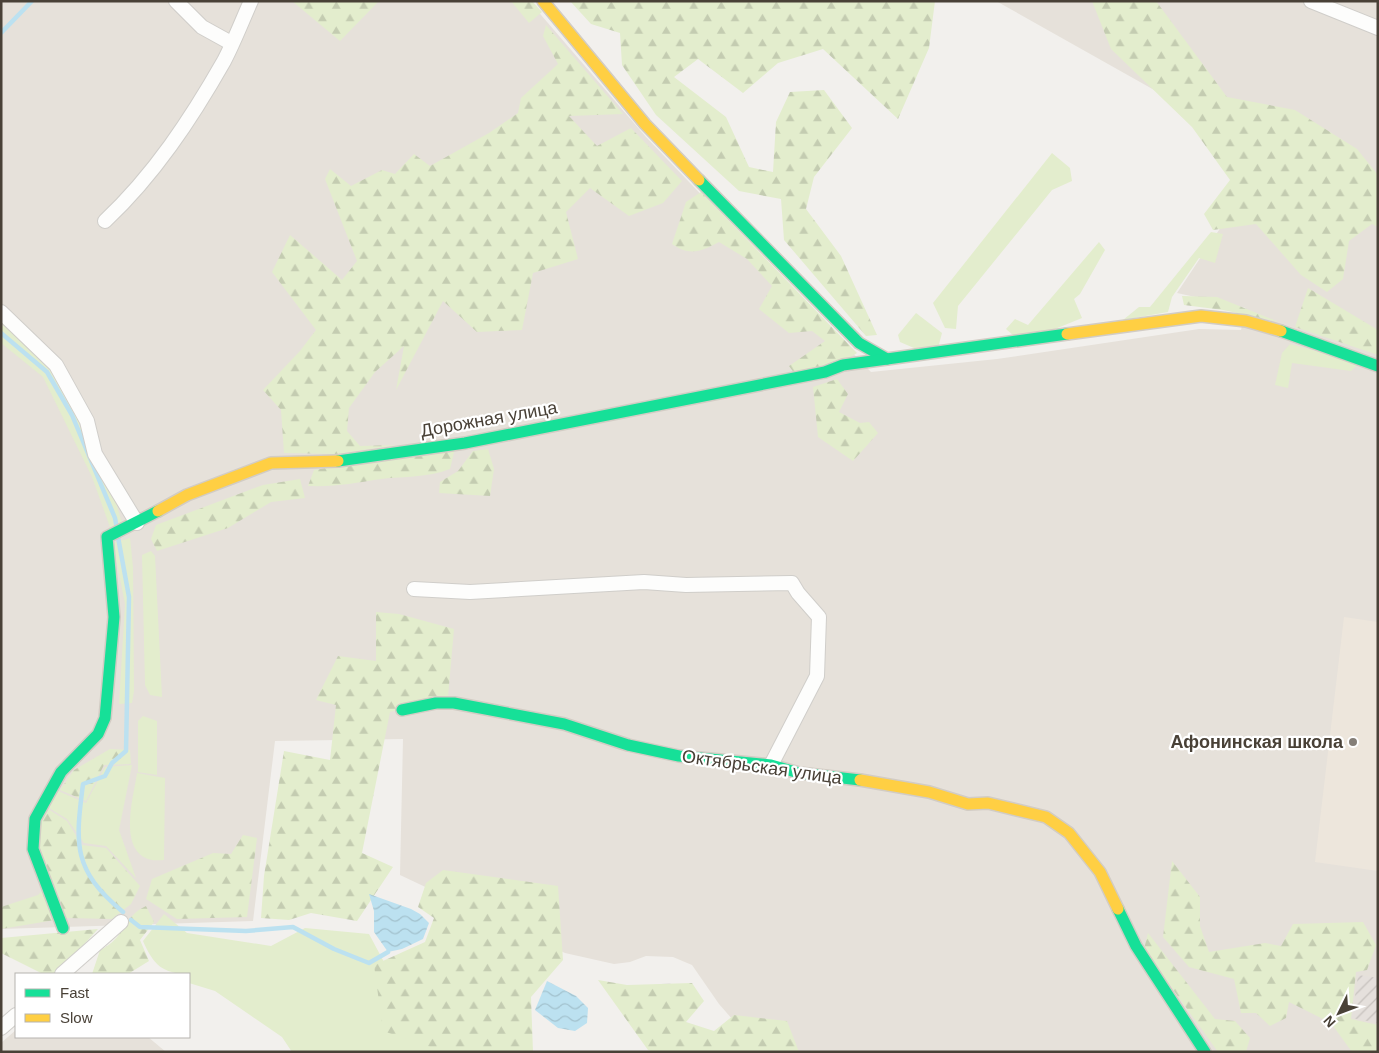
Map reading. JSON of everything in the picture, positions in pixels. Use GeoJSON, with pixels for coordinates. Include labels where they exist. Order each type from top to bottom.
{"type":"FeatureCollection","features":[{"type":"Feature","properties":{"kind":"street"},"geometry":{"type":"LineString","coordinates":[[176,1],[202,27],[231,43]]}},
{"type":"Feature","properties":{"kind":"street"},"geometry":{"type":"LineString","coordinates":[[105,221],[133,194],[177,136],[224,59],[251,1]]}},
{"type":"Feature","properties":{"kind":"street"},"geometry":{"type":"LineString","coordinates":[[543,1],[645,124],[859,343],[888,359]]}},
{"type":"Feature","properties":{"kind":"street"},"geometry":{"type":"LineString","coordinates":[[1311,1],[1378,28]]}},
{"type":"Feature","properties":{"kind":"street"},"geometry":{"type":"LineString","coordinates":[[1,312],[56,365],[87,421],[95,454],[120,531],[105,718],[98,734],[61,772],[36,819],[33,849],[63,928]]}},
{"type":"Feature","properties":{"kind":"street","name":"Дорожная улица"},"geometry":{"type":"LineString","coordinates":[[120,531],[187,496],[271,463],[331,462],[465,443],[695,396],[826,372],[843,365],[1201,316],[1225,316],[1278,330],[1378,366]]}},
{"type":"Feature","properties":{"kind":"street"},"geometry":{"type":"LineString","coordinates":[[414,589],[470,592],[644,582],[686,585],[792,584],[798,594],[819,617],[817,676],[771,765]]}},
{"type":"Feature","properties":{"kind":"street","name":"Октябрьская улица"},"geometry":{"type":"LineString","coordinates":[[402,710],[436,703],[454,703],[564,724],[628,745],[679,756],[771,765],[799,773],[829,775],[929,792],[968,804],[988,803],[1046,817],[1069,833],[1100,872],[1136,946],[1205,1052]]}},
{"type":"Feature","properties":{"kind":"street"},"geometry":{"type":"LineString","coordinates":[[63,973],[121,922]]}},
{"type":"Feature","properties":{"kind":"street"},"geometry":{"type":"LineString","coordinates":[[1,1028],[15,1016]]}},
{"type":"Feature","properties":{"kind":"shaded area"},"geometry":{"type":"Polygon","coordinates":[[[1,1],[529,1],[646,137],[871,372],[997,359],[1199,329],[1241,330],[1246,308],[1177,293],[1239,200],[1293,168],[996,1],[1378,1],[1378,1052],[761,1052],[719,1004],[692,965],[673,957],[646,956],[630,962],[614,964],[565,953],[400,875],[403,739],[275,741],[253,921],[1,929],[1,1]]]}},
{"type":"Feature","properties":{"kind":"shaded area","name":"Афонинская школа"},"geometry":{"type":"Polygon","coordinates":[[[1344,617],[1378,622],[1378,871],[1315,862],[1344,617]]]}},
{"type":"Feature","properties":{"kind":"shaded area"},"geometry":{"type":"Polygon","coordinates":[[[1358,975],[1378,978],[1378,1023],[1352,1018],[1358,975]]]}},
{"type":"Feature","properties":{"kind":"shaded area"},"geometry":{"type":"Polygon","coordinates":[[[15,1031],[15,1038],[149,1038],[166,1052],[1,1052],[1,1043],[15,1031]]]}},
{"type":"Feature","properties":{"kind":"green space"},"geometry":{"type":"Polygon","coordinates":[[[292,1],[379,1],[340,41],[292,1]]]}},
{"type":"Feature","properties":{"kind":"green space"},"geometry":{"type":"Polygon","coordinates":[[[511,1],[532,1],[542,12],[529,23],[511,1]]]}},
{"type":"Feature","properties":{"kind":"green space"},"geometry":{"type":"Polygon","coordinates":[[[570,1],[935,1],[929,48],[898,119],[823,49],[778,63],[743,93],[698,59],[674,77],[726,117],[749,167],[773,172],[776,122],[790,92],[824,90],[852,128],[814,177],[806,209],[841,256],[877,335],[866,336],[784,240],[781,199],[739,191],[656,115],[622,65],[620,33],[591,24],[570,1]]]}},
{"type":"Feature","properties":{"kind":"green space"},"geometry":{"type":"Polygon","coordinates":[[[1092,1],[1156,1],[1227,97],[1295,110],[1357,149],[1378,175],[1378,227],[1372,224],[1349,241],[1343,279],[1327,292],[1301,275],[1256,224],[1213,230],[1204,214],[1230,180],[1192,127],[1111,49],[1092,1]]]}},
{"type":"Feature","properties":{"kind":"green space"},"geometry":{"type":"Polygon","coordinates":[[[546,25],[623,114],[569,116],[597,146],[631,128],[682,181],[663,203],[629,216],[590,188],[566,212],[578,259],[533,273],[522,330],[477,332],[443,301],[396,390],[404,346],[375,372],[349,408],[347,431],[360,446],[396,445],[336,454],[284,453],[281,410],[263,390],[300,351],[316,330],[272,272],[290,235],[342,280],[357,261],[325,179],[330,169],[351,186],[382,170],[395,174],[414,154],[430,166],[489,133],[518,113],[521,98],[558,64],[543,36],[546,25]]]}},
{"type":"Feature","properties":{"kind":"green space"},"geometry":{"type":"Polygon","coordinates":[[[1052,153],[1070,168],[1072,181],[1052,190],[958,306],[956,329],[945,328],[933,303],[1052,153]]]}},
{"type":"Feature","properties":{"kind":"green space"},"geometry":{"type":"Polygon","coordinates":[[[701,192],[857,353],[847,359],[795,374],[789,366],[825,341],[812,331],[789,333],[759,309],[772,286],[747,259],[719,242],[695,251],[684,250],[672,244],[686,202],[701,192]]]}},
{"type":"Feature","properties":{"kind":"green space"},"geometry":{"type":"Polygon","coordinates":[[[1211,232],[1223,234],[1215,263],[1199,258],[1172,297],[1168,312],[1123,320],[1139,307],[1150,307],[1211,232]]]}},
{"type":"Feature","properties":{"kind":"green space"},"geometry":{"type":"Polygon","coordinates":[[[1099,242],[1105,250],[1080,294],[1074,299],[1082,318],[1055,329],[1014,336],[1006,329],[1015,319],[1028,325],[1099,242]]]}},
{"type":"Feature","properties":{"kind":"green space"},"geometry":{"type":"Polygon","coordinates":[[[1308,288],[1378,330],[1378,355],[1295,327],[1308,288]]]}},
{"type":"Feature","properties":{"kind":"green space"},"geometry":{"type":"Polygon","coordinates":[[[1182,296],[1217,297],[1279,322],[1223,310],[1184,305],[1182,296]]]}},
{"type":"Feature","properties":{"kind":"green space"},"geometry":{"type":"Polygon","coordinates":[[[916,313],[942,333],[938,348],[914,348],[900,342],[898,335],[916,313]]]}},
{"type":"Feature","properties":{"kind":"green space"},"geometry":{"type":"Polygon","coordinates":[[[4,325],[48,365],[69,398],[117,506],[123,526],[111,530],[92,477],[43,377],[1,343],[1,326],[4,325]]]}},
{"type":"Feature","properties":{"kind":"green space"},"geometry":{"type":"Polygon","coordinates":[[[1290,344],[1359,363],[1351,371],[1292,363],[1288,388],[1275,385],[1282,353],[1290,344]]]}},
{"type":"Feature","properties":{"kind":"green space"},"geometry":{"type":"Polygon","coordinates":[[[837,379],[848,394],[839,412],[860,423],[869,422],[878,433],[853,461],[818,437],[813,387],[837,379]]]}},
{"type":"Feature","properties":{"kind":"green space"},"geometry":{"type":"Polygon","coordinates":[[[455,448],[450,469],[441,472],[337,485],[308,486],[314,470],[455,448]]]}},
{"type":"Feature","properties":{"kind":"green space"},"geometry":{"type":"Polygon","coordinates":[[[488,449],[494,469],[490,496],[439,493],[440,482],[458,471],[473,451],[488,449]]]}},
{"type":"Feature","properties":{"kind":"green space"},"geometry":{"type":"Polygon","coordinates":[[[300,479],[305,498],[271,502],[228,528],[157,551],[151,539],[156,525],[263,485],[300,479]]]}},
{"type":"Feature","properties":{"kind":"green space"},"geometry":{"type":"Polygon","coordinates":[[[130,538],[133,567],[134,691],[132,703],[119,704],[125,604],[113,543],[130,538]]]}},
{"type":"Feature","properties":{"kind":"green space"},"geometry":{"type":"Polygon","coordinates":[[[151,551],[155,556],[162,697],[150,695],[145,685],[142,555],[151,551]]]}},
{"type":"Feature","properties":{"kind":"green space"},"geometry":{"type":"Polygon","coordinates":[[[376,612],[399,614],[454,629],[448,697],[390,712],[362,853],[393,867],[357,921],[311,913],[289,920],[261,918],[264,876],[284,751],[330,760],[336,705],[316,700],[338,656],[376,661],[376,612]]]}},
{"type":"Feature","properties":{"kind":"green space"},"geometry":{"type":"Polygon","coordinates":[[[143,716],[157,721],[157,775],[138,772],[138,721],[143,716]]]}},
{"type":"Feature","properties":{"kind":"green space"},"geometry":{"type":"Polygon","coordinates":[[[110,749],[130,750],[131,764],[104,765],[86,801],[60,790],[74,770],[110,749]]]}},
{"type":"Feature","properties":{"kind":"green space"},"geometry":{"type":"Polygon","coordinates":[[[132,765],[119,830],[136,878],[106,846],[84,843],[67,819],[49,808],[58,791],[86,803],[105,767],[132,765]]]}},
{"type":"Feature","properties":{"kind":"green space"},"geometry":{"type":"Polygon","coordinates":[[[137,773],[165,778],[164,860],[148,859],[139,853],[133,844],[130,820],[137,773]]]}},
{"type":"Feature","properties":{"kind":"green space"},"geometry":{"type":"Polygon","coordinates":[[[48,809],[67,821],[82,845],[106,848],[140,886],[131,904],[112,919],[67,918],[1,929],[1,907],[38,895],[50,882],[38,846],[40,829],[48,809]]]}},
{"type":"Feature","properties":{"kind":"green space"},"geometry":{"type":"Polygon","coordinates":[[[243,835],[257,838],[247,917],[177,919],[146,899],[152,879],[213,853],[231,854],[243,835]]]}},
{"type":"Feature","properties":{"kind":"green space"},"geometry":{"type":"Polygon","coordinates":[[[1172,861],[1200,897],[1200,926],[1209,952],[1265,943],[1281,946],[1293,924],[1363,922],[1376,945],[1367,970],[1356,972],[1351,1019],[1378,1025],[1378,1051],[1352,1052],[1331,1023],[1289,1002],[1286,1018],[1270,1026],[1256,1013],[1241,1013],[1234,979],[1189,967],[1163,937],[1172,861]]]}},
{"type":"Feature","properties":{"kind":"green space"},"geometry":{"type":"Polygon","coordinates":[[[443,870],[558,886],[563,960],[531,997],[533,1052],[445,1052],[383,1031],[374,965],[425,942],[434,918],[418,907],[426,883],[443,870]]]}},
{"type":"Feature","properties":{"kind":"green space"},"geometry":{"type":"Polygon","coordinates":[[[146,906],[154,922],[140,940],[149,961],[130,973],[92,973],[100,950],[115,940],[132,916],[146,906]]]}},
{"type":"Feature","properties":{"kind":"green space"},"geometry":{"type":"Polygon","coordinates":[[[164,914],[187,933],[271,946],[305,928],[369,934],[384,962],[494,1052],[292,1052],[282,1037],[215,991],[190,983],[190,973],[176,973],[165,970],[155,962],[143,941],[164,914]]]}},
{"type":"Feature","properties":{"kind":"green space"},"geometry":{"type":"Polygon","coordinates":[[[98,929],[58,973],[41,973],[1,953],[1,938],[98,929]]]}},
{"type":"Feature","properties":{"kind":"green space"},"geometry":{"type":"Polygon","coordinates":[[[1148,933],[1215,1019],[1235,1021],[1250,1038],[1246,1052],[1218,1052],[1144,949],[1148,933]]]}},
{"type":"Feature","properties":{"kind":"green space"},"geometry":{"type":"Polygon","coordinates":[[[598,980],[627,985],[692,983],[704,1001],[686,1022],[714,1031],[734,1015],[787,1021],[799,1052],[654,1052],[648,1050],[598,980]]]}},
{"type":"Feature","properties":{"kind":"water"},"geometry":{"type":"Polygon","coordinates":[[[369,894],[420,914],[429,923],[423,939],[402,949],[388,952],[374,932],[374,911],[369,894]]]}},
{"type":"Feature","properties":{"kind":"water"},"geometry":{"type":"Polygon","coordinates":[[[547,981],[576,996],[588,1008],[587,1023],[575,1031],[558,1028],[535,1010],[547,981]]]}},
{"type":"Feature","properties":{"kind":"waterway"},"geometry":{"type":"LineString","coordinates":[[1,33],[32,1]]}},
{"type":"Feature","properties":{"kind":"waterway"},"geometry":{"type":"LineString","coordinates":[[1,333],[47,372],[72,415],[115,518],[117,529]]}},
{"type":"Feature","properties":{"kind":"waterway"},"geometry":{"type":"LineString","coordinates":[[118,537],[129,597],[126,751],[112,763],[105,776],[83,784],[79,841],[81,856],[86,869],[107,897],[123,912]]}},
{"type":"Feature","properties":{"kind":"waterway"},"geometry":{"type":"LineString","coordinates":[[131,920],[140,927],[246,931],[293,927],[334,949],[369,963],[388,952]]}},
{"type":"Feature","properties":{"kind":"traffic: fast"},"geometry":{"type":"LineString","coordinates":[[699,180],[859,343],[887,359],[1067,334]]}},
{"type":"Feature","properties":{"kind":"traffic: fast"},"geometry":{"type":"LineString","coordinates":[[1281,331],[1378,366]]}},
{"type":"Feature","properties":{"kind":"traffic: fast"},"geometry":{"type":"LineString","coordinates":[[338,461],[465,443],[825,372],[843,365],[887,359]]}},
{"type":"Feature","properties":{"kind":"traffic: fast"},"geometry":{"type":"LineString","coordinates":[[63,928],[33,849],[35,819],[61,772],[98,734],[105,718],[114,617],[107,537],[158,511]]}},
{"type":"Feature","properties":{"kind":"traffic: fast"},"geometry":{"type":"LineString","coordinates":[[402,710],[436,703],[454,703],[564,724],[628,745],[679,756],[771,765],[799,773],[860,780]]}},
{"type":"Feature","properties":{"kind":"traffic: fast"},"geometry":{"type":"LineString","coordinates":[[1118,909],[1136,946],[1205,1052]]}},
{"type":"Feature","properties":{"kind":"traffic: slow"},"geometry":{"type":"LineString","coordinates":[[543,1],[645,124],[699,180]]}},
{"type":"Feature","properties":{"kind":"traffic: slow"},"geometry":{"type":"LineString","coordinates":[[1067,334],[1201,316],[1246,321],[1281,331]]}},
{"type":"Feature","properties":{"kind":"traffic: slow"},"geometry":{"type":"LineString","coordinates":[[158,511],[187,495],[271,463],[338,461]]}},
{"type":"Feature","properties":{"kind":"traffic: slow"},"geometry":{"type":"LineString","coordinates":[[860,780],[929,792],[968,804],[988,803],[1046,817],[1069,833],[1100,872],[1118,909]]}},
{"type":"Feature","properties":{"kind":"place","name":"Афонинская школа"},"geometry":{"type":"Point","coordinates":[1353,742]}}]}
